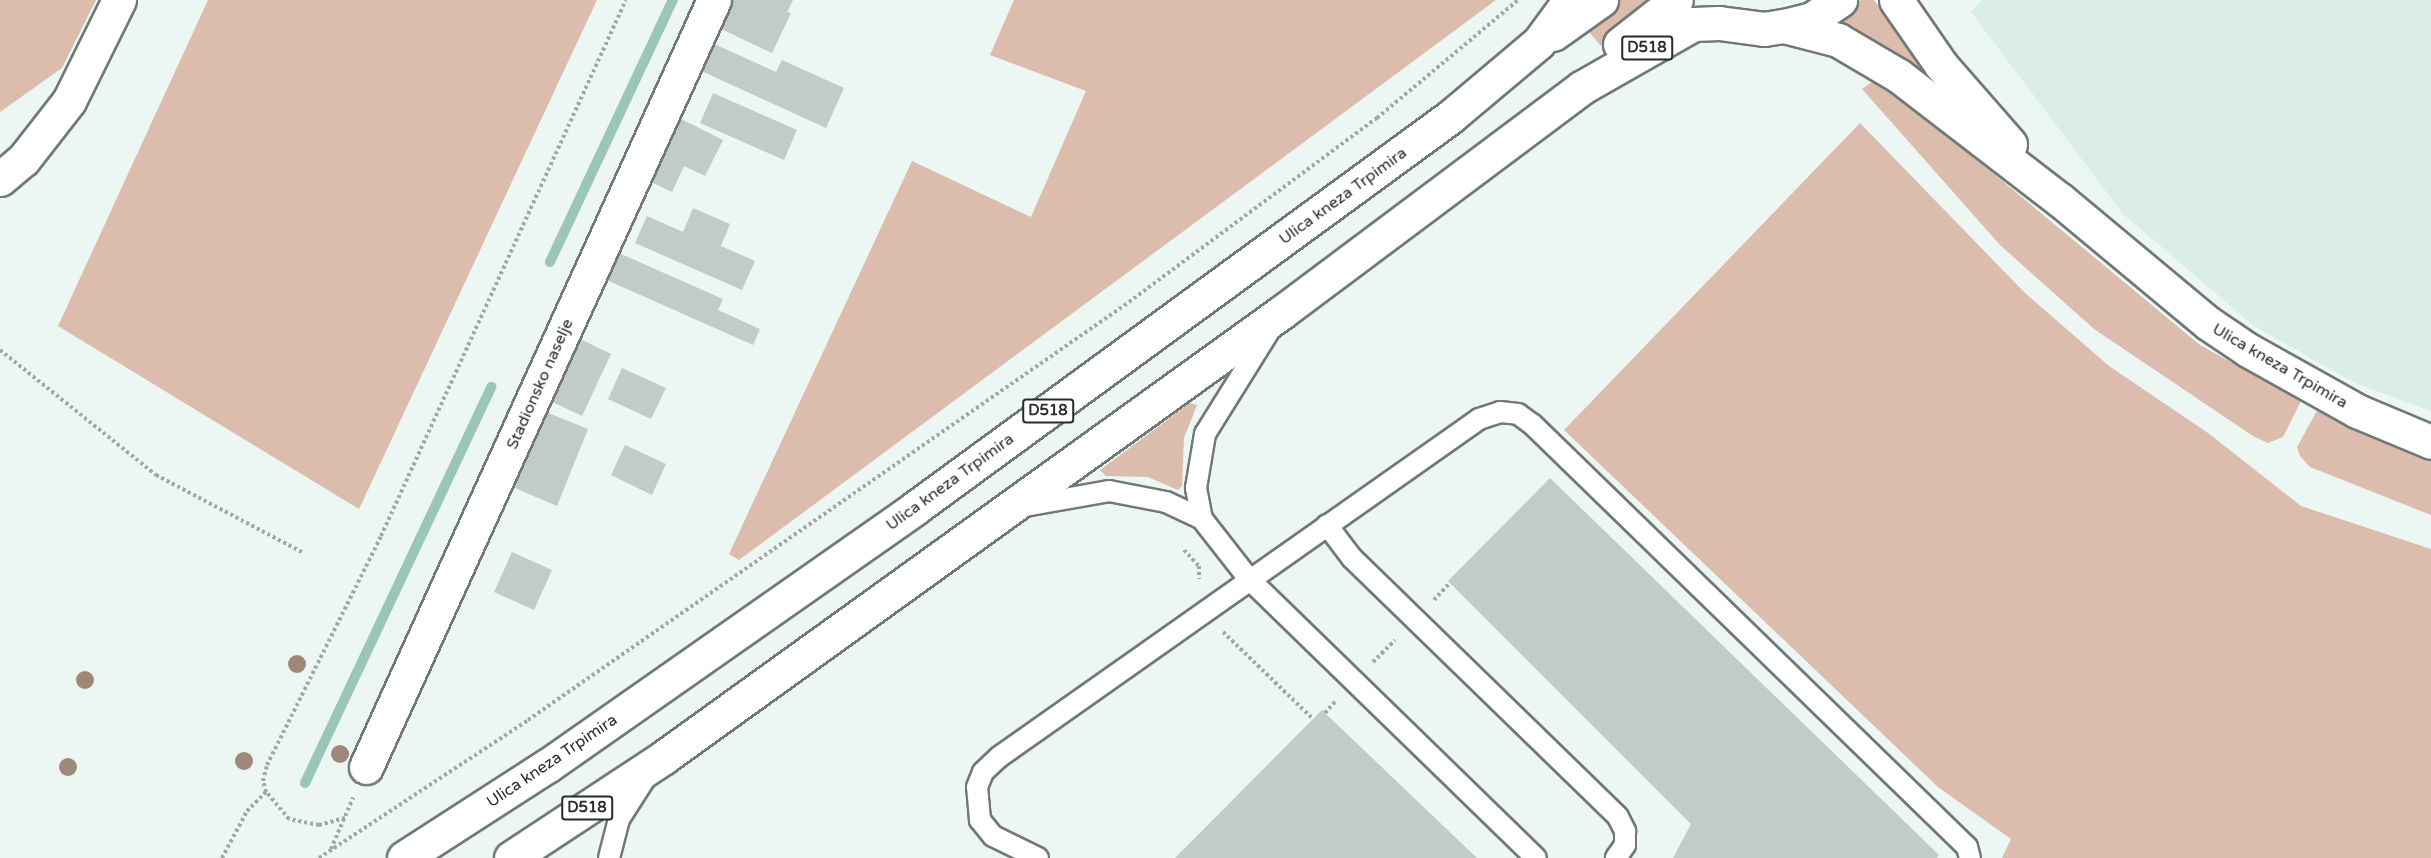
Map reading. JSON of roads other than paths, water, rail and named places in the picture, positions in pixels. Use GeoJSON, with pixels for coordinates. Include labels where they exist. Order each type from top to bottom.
{"type":"FeatureCollection","features":[{"type":"Feature","properties":{"kind":"main road"},"geometry":{"type":"LineString","coordinates":[[0,179],[23,160],[69,101],[119,0]]}},
{"type":"Feature","properties":{"kind":"main road","name":"Stadionsko naselje"},"geometry":{"type":"LineString","coordinates":[[366,767],[714,0]]}},
{"type":"Feature","properties":{"kind":"main road","name":"D518"},"geometry":{"type":"LineString","coordinates":[[1539,42],[1570,0]]}},
{"type":"Feature","properties":{"kind":"main road","name":"D518"},"geometry":{"type":"LineString","coordinates":[[1539,42],[1583,16],[1601,0]]}},
{"type":"Feature","properties":{"kind":"main road","name":"D518"},"geometry":{"type":"LineString","coordinates":[[1581,88],[1607,55],[1676,0]]}},
{"type":"Feature","properties":{"kind":"main road","name":"D518"},"geometry":{"type":"LineString","coordinates":[[1682,0],[1719,23]]}},
{"type":"Feature","properties":{"kind":"main road","name":"D518"},"geometry":{"type":"LineString","coordinates":[[511,858],[664,757],[1282,312],[1581,88],[1615,71],[1665,36],[1693,24],[1719,23],[1764,29],[1784,26],[1812,19],[1840,0]]}},
{"type":"Feature","properties":{"kind":"main road","name":"Ulica kneza Trpimira"},"geometry":{"type":"LineString","coordinates":[[1896,0],[1941,65],[2059,200]]}},
{"type":"Feature","properties":{"kind":"main road","name":"Ulica kneza Trpimira"},"geometry":{"type":"LineString","coordinates":[[1784,26],[1838,40],[1869,56],[2059,200],[2173,296],[2248,350],[2357,411],[2431,442]]}},
{"type":"Feature","properties":{"kind":"main road","name":"Ulica kneza Trpimira"},"geometry":{"type":"LineString","coordinates":[[404,858],[547,766],[915,508],[1450,117],[1539,42]]}},
{"type":"Feature","properties":{"kind":"lane"},"geometry":{"type":"LineString","coordinates":[[1202,519],[1196,488],[1205,434],[1282,312]]}},
{"type":"Feature","properties":{"kind":"lane"},"geometry":{"type":"LineString","coordinates":[[1038,858],[993,836],[980,820],[977,787],[984,772],[999,757],[1479,419],[1500,412],[1518,414],[1967,847],[1970,858]]}},
{"type":"Feature","properties":{"kind":"lane"},"geometry":{"type":"LineString","coordinates":[[998,516],[1037,502],[1109,491],[1167,502],[1202,519],[1249,579],[1536,858]]}},
{"type":"Feature","properties":{"kind":"lane"},"geometry":{"type":"LineString","coordinates":[[1327,525],[1353,558],[1618,817],[1625,831],[1625,845],[1616,858]]}},
{"type":"Feature","properties":{"kind":"lane"},"geometry":{"type":"LineString","coordinates":[[609,858],[624,810],[664,757]]}},
{"type":"Feature","properties":{"kind":"waterway"},"geometry":{"type":"LineString","coordinates":[[550,262],[673,0]]}},
{"type":"Feature","properties":{"kind":"waterway"},"geometry":{"type":"LineString","coordinates":[[305,783],[491,387]]}}]}
